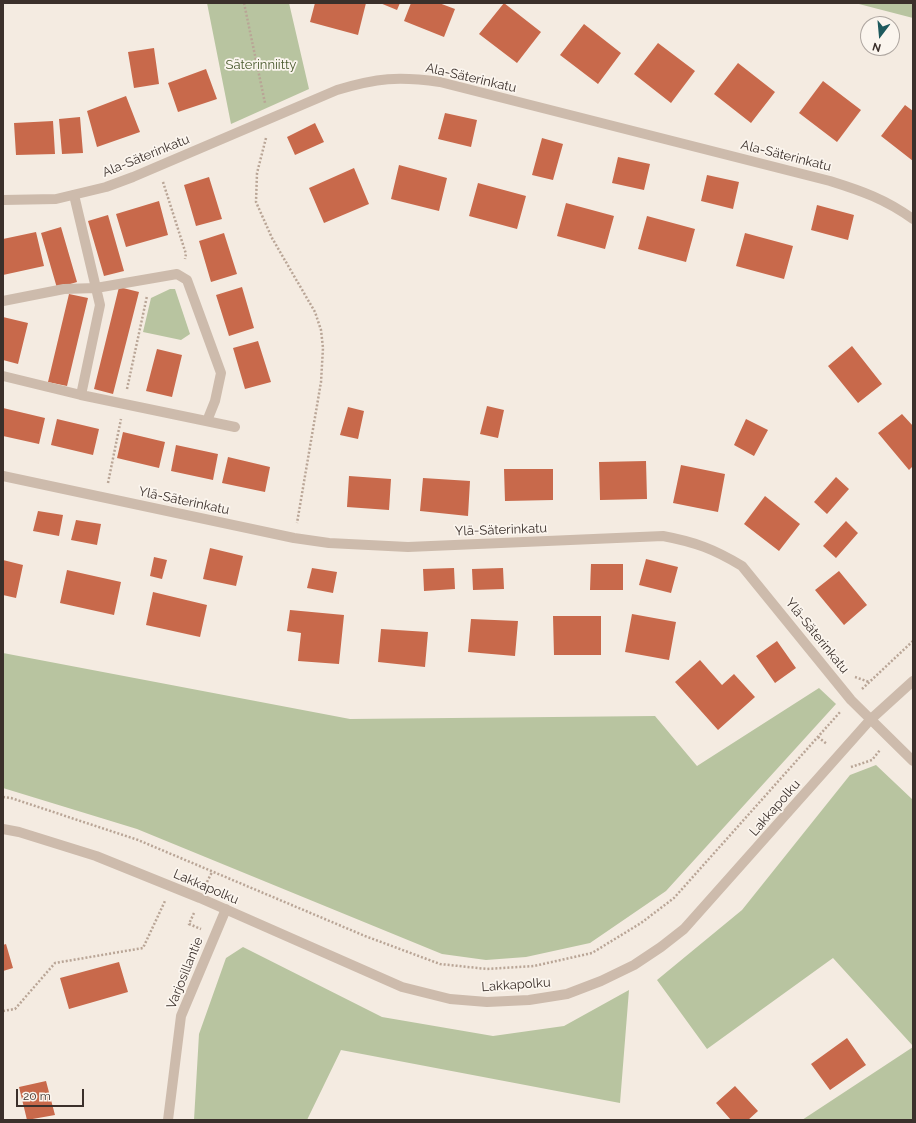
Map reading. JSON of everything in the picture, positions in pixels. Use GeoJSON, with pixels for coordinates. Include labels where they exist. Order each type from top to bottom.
{"type":"FeatureCollection","features":[{"type":"Feature","properties":{"kind":"street","name":"Ala-Säterinkatu"},"geometry":{"type":"LineString","coordinates":[[3,200],[56,199],[133,178],[337,90],[388,78],[409,78],[440,82],[830,180],[868,193],[892,204],[913,219]]}},
{"type":"Feature","properties":{"kind":"street"},"geometry":{"type":"LineString","coordinates":[[74,195],[100,305],[81,394]]}},
{"type":"Feature","properties":{"kind":"street"},"geometry":{"type":"LineString","coordinates":[[3,301],[64,289],[96,288],[177,274],[184,278],[187,280],[221,373],[215,401],[207,421]]}},
{"type":"Feature","properties":{"kind":"street"},"geometry":{"type":"LineString","coordinates":[[3,376],[124,404],[235,427]]}},
{"type":"Feature","properties":{"kind":"street","name":"Ylä-Säterinkatu"},"geometry":{"type":"LineString","coordinates":[[3,476],[294,538],[329,544],[408,547],[663,536],[691,541],[720,553],[742,566],[851,700],[913,761]]}},
{"type":"Feature","properties":{"kind":"street","name":"Lakkapolku"},"geometry":{"type":"LineString","coordinates":[[3,829],[19,832],[96,856],[172,886],[402,987],[450,999],[487,1002],[529,1000],[567,994],[601,981],[634,965],[661,948],[684,929],[870,720],[913,681]]}},
{"type":"Feature","properties":{"kind":"street","name":"Varjosillantie"},"geometry":{"type":"LineString","coordinates":[[168,1120],[181,1016],[214,935],[226,910]]}},
{"type":"Feature","properties":{"kind":"path"},"geometry":{"type":"LineString","coordinates":[[244,3],[268,119],[266,143],[257,173],[256,202],[272,238],[315,312],[321,330],[323,348],[321,382],[296,528]]}},
{"type":"Feature","properties":{"kind":"path"},"geometry":{"type":"LineString","coordinates":[[158,166],[186,254],[184,278]]}},
{"type":"Feature","properties":{"kind":"path"},"geometry":{"type":"LineString","coordinates":[[107,487],[150,279]]}},
{"type":"Feature","properties":{"kind":"path"},"geometry":{"type":"LineString","coordinates":[[3,797],[11,798],[138,840],[365,936],[440,964],[487,969],[534,966],[592,953],[640,924],[674,898],[851,700],[913,641]]}},
{"type":"Feature","properties":{"kind":"path"},"geometry":{"type":"LineString","coordinates":[[3,1011],[15,1009],[55,963],[143,948],[172,886]]}},
{"type":"Feature","properties":{"kind":"path"},"geometry":{"type":"LineString","coordinates":[[200,898],[189,924],[214,935]]}},
{"type":"Feature","properties":{"kind":"green space","name":"Säterinniitty"},"geometry":{"type":"Polygon","coordinates":[[[207,3],[289,3],[309,89],[231,124],[207,3]]]}},
{"type":"Feature","properties":{"kind":"green space"},"geometry":{"type":"Polygon","coordinates":[[[855,3],[913,3],[913,18],[855,3]]]}},
{"type":"Feature","properties":{"kind":"green space"},"geometry":{"type":"Polygon","coordinates":[[[170,289],[175,289],[190,334],[181,340],[143,332],[151,298],[170,289]]]}},
{"type":"Feature","properties":{"kind":"green space"},"geometry":{"type":"Polygon","coordinates":[[[3,653],[350,719],[655,716],[697,766],[819,688],[836,704],[666,891],[590,943],[526,957],[486,960],[442,954],[137,829],[3,788],[3,653]]]}},
{"type":"Feature","properties":{"kind":"green space"},"geometry":{"type":"Polygon","coordinates":[[[876,765],[913,800],[913,1046],[833,958],[707,1049],[657,980],[742,910],[850,775],[876,765]]]}},
{"type":"Feature","properties":{"kind":"green space"},"geometry":{"type":"Polygon","coordinates":[[[243,947],[382,1017],[493,1036],[564,1026],[629,990],[620,1103],[341,1050],[307,1120],[194,1120],[199,1034],[226,958],[243,947]]]}},
{"type":"Feature","properties":{"kind":"green space"},"geometry":{"type":"Polygon","coordinates":[[[913,1047],[913,1120],[802,1120],[913,1047]]]}},
{"type":"Feature","properties":{"kind":"building"},"geometry":{"type":"Polygon","coordinates":[[[315,3],[366,3],[358,35],[310,22],[315,3]]]}},
{"type":"Feature","properties":{"kind":"building"},"geometry":{"type":"Polygon","coordinates":[[[380,3],[400,3],[397,10],[380,3]]]}},
{"type":"Feature","properties":{"kind":"building"},"geometry":{"type":"Polygon","coordinates":[[[411,3],[439,3],[455,9],[444,37],[404,21],[411,3]]]}},
{"type":"Feature","properties":{"kind":"building"},"geometry":{"type":"Polygon","coordinates":[[[504,3],[541,32],[517,63],[479,34],[504,3]]]}},
{"type":"Feature","properties":{"kind":"building"},"geometry":{"type":"Polygon","coordinates":[[[584,24],[621,53],[598,84],[560,55],[584,24]]]}},
{"type":"Feature","properties":{"kind":"building"},"geometry":{"type":"Polygon","coordinates":[[[658,43],[695,71],[671,103],[634,74],[658,43]]]}},
{"type":"Feature","properties":{"kind":"building"},"geometry":{"type":"Polygon","coordinates":[[[154,48],[159,84],[134,88],[128,52],[154,48]]]}},
{"type":"Feature","properties":{"kind":"building"},"geometry":{"type":"Polygon","coordinates":[[[738,63],[775,92],[751,123],[714,94],[738,63]]]}},
{"type":"Feature","properties":{"kind":"building"},"geometry":{"type":"Polygon","coordinates":[[[206,69],[217,99],[178,112],[168,83],[206,69]]]}},
{"type":"Feature","properties":{"kind":"building"},"geometry":{"type":"Polygon","coordinates":[[[823,81],[861,110],[837,142],[799,113],[823,81]]]}},
{"type":"Feature","properties":{"kind":"building"},"geometry":{"type":"Polygon","coordinates":[[[126,96],[140,132],[97,147],[87,111],[126,96]]]}},
{"type":"Feature","properties":{"kind":"building"},"geometry":{"type":"Polygon","coordinates":[[[905,105],[913,111],[913,161],[881,136],[905,105]]]}},
{"type":"Feature","properties":{"kind":"building"},"geometry":{"type":"Polygon","coordinates":[[[445,113],[477,120],[471,147],[438,139],[445,113]]]}},
{"type":"Feature","properties":{"kind":"building"},"geometry":{"type":"Polygon","coordinates":[[[80,117],[83,153],[62,154],[59,119],[80,117]]]}},
{"type":"Feature","properties":{"kind":"building"},"geometry":{"type":"Polygon","coordinates":[[[53,121],[55,154],[16,155],[14,123],[53,121]]]}},
{"type":"Feature","properties":{"kind":"building"},"geometry":{"type":"Polygon","coordinates":[[[315,123],[324,142],[295,155],[287,137],[315,123]]]}},
{"type":"Feature","properties":{"kind":"building"},"geometry":{"type":"Polygon","coordinates":[[[542,138],[563,144],[553,180],[532,175],[542,138]]]}},
{"type":"Feature","properties":{"kind":"building"},"geometry":{"type":"Polygon","coordinates":[[[618,157],[650,164],[644,190],[612,183],[618,157]]]}},
{"type":"Feature","properties":{"kind":"building"},"geometry":{"type":"Polygon","coordinates":[[[399,165],[447,178],[439,211],[391,199],[399,165]]]}},
{"type":"Feature","properties":{"kind":"building"},"geometry":{"type":"Polygon","coordinates":[[[354,168],[369,204],[324,223],[309,188],[354,168]]]}},
{"type":"Feature","properties":{"kind":"building"},"geometry":{"type":"Polygon","coordinates":[[[707,175],[739,182],[733,209],[701,201],[707,175]]]}},
{"type":"Feature","properties":{"kind":"building"},"geometry":{"type":"Polygon","coordinates":[[[209,177],[222,219],[196,226],[184,185],[209,177]]]}},
{"type":"Feature","properties":{"kind":"building"},"geometry":{"type":"Polygon","coordinates":[[[478,183],[526,196],[517,229],[469,216],[478,183]]]}},
{"type":"Feature","properties":{"kind":"building"},"geometry":{"type":"Polygon","coordinates":[[[159,201],[168,235],[126,247],[116,214],[159,201]]]}},
{"type":"Feature","properties":{"kind":"building"},"geometry":{"type":"Polygon","coordinates":[[[566,203],[614,216],[605,249],[557,236],[566,203]]]}},
{"type":"Feature","properties":{"kind":"building"},"geometry":{"type":"Polygon","coordinates":[[[817,205],[854,215],[848,240],[811,230],[817,205]]]}},
{"type":"Feature","properties":{"kind":"building"},"geometry":{"type":"Polygon","coordinates":[[[108,215],[124,271],[104,276],[88,221],[108,215]]]}},
{"type":"Feature","properties":{"kind":"building"},"geometry":{"type":"Polygon","coordinates":[[[647,216],[695,229],[686,262],[638,249],[647,216]]]}},
{"type":"Feature","properties":{"kind":"building"},"geometry":{"type":"Polygon","coordinates":[[[61,227],[77,282],[57,288],[41,233],[61,227]]]}},
{"type":"Feature","properties":{"kind":"building"},"geometry":{"type":"Polygon","coordinates":[[[36,232],[44,266],[3,275],[3,239],[36,232]]]}},
{"type":"Feature","properties":{"kind":"building"},"geometry":{"type":"Polygon","coordinates":[[[224,233],[237,274],[211,282],[199,241],[224,233]]]}},
{"type":"Feature","properties":{"kind":"building"},"geometry":{"type":"Polygon","coordinates":[[[745,233],[793,246],[784,279],[736,266],[745,233]]]}},
{"type":"Feature","properties":{"kind":"building"},"geometry":{"type":"Polygon","coordinates":[[[119,287],[139,292],[113,394],[94,389],[119,287]]]}},
{"type":"Feature","properties":{"kind":"building"},"geometry":{"type":"Polygon","coordinates":[[[242,287],[254,328],[229,336],[216,295],[242,287]]]}},
{"type":"Feature","properties":{"kind":"building"},"geometry":{"type":"Polygon","coordinates":[[[69,294],[88,298],[67,386],[48,382],[69,294]]]}},
{"type":"Feature","properties":{"kind":"building"},"geometry":{"type":"Polygon","coordinates":[[[3,317],[28,323],[18,364],[3,360],[3,317]]]}},
{"type":"Feature","properties":{"kind":"building"},"geometry":{"type":"Polygon","coordinates":[[[258,341],[271,382],[245,389],[233,348],[258,341]]]}},
{"type":"Feature","properties":{"kind":"building"},"geometry":{"type":"Polygon","coordinates":[[[852,346],[882,384],[858,403],[828,366],[852,346]]]}},
{"type":"Feature","properties":{"kind":"building"},"geometry":{"type":"Polygon","coordinates":[[[157,349],[182,355],[172,397],[146,391],[157,349]]]}},
{"type":"Feature","properties":{"kind":"building"},"geometry":{"type":"Polygon","coordinates":[[[487,406],[504,410],[498,438],[480,434],[487,406]]]}},
{"type":"Feature","properties":{"kind":"building"},"geometry":{"type":"Polygon","coordinates":[[[348,407],[364,411],[358,439],[340,435],[348,407]]]}},
{"type":"Feature","properties":{"kind":"building"},"geometry":{"type":"Polygon","coordinates":[[[3,408],[45,418],[39,444],[3,436],[3,408]]]}},
{"type":"Feature","properties":{"kind":"building"},"geometry":{"type":"Polygon","coordinates":[[[902,414],[913,426],[913,466],[909,470],[878,433],[902,414]]]}},
{"type":"Feature","properties":{"kind":"building"},"geometry":{"type":"Polygon","coordinates":[[[57,419],[99,429],[93,455],[51,445],[57,419]]]}},
{"type":"Feature","properties":{"kind":"building"},"geometry":{"type":"Polygon","coordinates":[[[746,419],[768,430],[754,456],[734,445],[746,419]]]}},
{"type":"Feature","properties":{"kind":"building"},"geometry":{"type":"Polygon","coordinates":[[[123,432],[165,442],[159,468],[117,458],[123,432]]]}},
{"type":"Feature","properties":{"kind":"building"},"geometry":{"type":"Polygon","coordinates":[[[176,445],[218,454],[213,480],[171,471],[176,445]]]}},
{"type":"Feature","properties":{"kind":"building"},"geometry":{"type":"Polygon","coordinates":[[[228,457],[270,467],[265,492],[222,483],[228,457]]]}},
{"type":"Feature","properties":{"kind":"building"},"geometry":{"type":"Polygon","coordinates":[[[646,461],[647,499],[600,500],[599,462],[646,461]]]}},
{"type":"Feature","properties":{"kind":"building"},"geometry":{"type":"Polygon","coordinates":[[[681,465],[725,474],[718,512],[673,503],[681,465]]]}},
{"type":"Feature","properties":{"kind":"building"},"geometry":{"type":"Polygon","coordinates":[[[504,469],[553,469],[553,500],[505,501],[504,469]]]}},
{"type":"Feature","properties":{"kind":"building"},"geometry":{"type":"Polygon","coordinates":[[[349,476],[391,479],[389,510],[347,507],[349,476]]]}},
{"type":"Feature","properties":{"kind":"building"},"geometry":{"type":"Polygon","coordinates":[[[836,477],[849,489],[827,514],[814,502],[836,477]]]}},
{"type":"Feature","properties":{"kind":"building"},"geometry":{"type":"Polygon","coordinates":[[[423,478],[470,481],[468,516],[420,511],[423,478]]]}},
{"type":"Feature","properties":{"kind":"building"},"geometry":{"type":"Polygon","coordinates":[[[765,496],[800,524],[779,551],[744,524],[765,496]]]}},
{"type":"Feature","properties":{"kind":"building"},"geometry":{"type":"Polygon","coordinates":[[[38,511],[63,515],[59,536],[33,531],[38,511]]]}},
{"type":"Feature","properties":{"kind":"building"},"geometry":{"type":"Polygon","coordinates":[[[76,520],[101,524],[97,545],[71,540],[76,520]]]}},
{"type":"Feature","properties":{"kind":"building"},"geometry":{"type":"Polygon","coordinates":[[[846,521],[858,533],[836,558],[823,546],[846,521]]]}},
{"type":"Feature","properties":{"kind":"building"},"geometry":{"type":"Polygon","coordinates":[[[210,548],[243,556],[236,586],[203,579],[210,548]]]}},
{"type":"Feature","properties":{"kind":"building"},"geometry":{"type":"Polygon","coordinates":[[[154,557],[167,560],[162,579],[150,576],[154,557]]]}},
{"type":"Feature","properties":{"kind":"building"},"geometry":{"type":"Polygon","coordinates":[[[646,559],[678,567],[671,593],[639,585],[646,559]]]}},
{"type":"Feature","properties":{"kind":"building"},"geometry":{"type":"Polygon","coordinates":[[[3,560],[23,565],[16,598],[3,595],[3,560]]]}},
{"type":"Feature","properties":{"kind":"building"},"geometry":{"type":"Polygon","coordinates":[[[591,564],[623,564],[623,590],[590,590],[591,564]]]}},
{"type":"Feature","properties":{"kind":"building"},"geometry":{"type":"Polygon","coordinates":[[[312,568],[337,572],[333,593],[307,588],[312,568]]]}},
{"type":"Feature","properties":{"kind":"building"},"geometry":{"type":"Polygon","coordinates":[[[454,568],[455,589],[424,591],[423,569],[454,568]]]}},
{"type":"Feature","properties":{"kind":"building"},"geometry":{"type":"Polygon","coordinates":[[[503,568],[504,589],[473,590],[472,569],[503,568]]]}},
{"type":"Feature","properties":{"kind":"building"},"geometry":{"type":"Polygon","coordinates":[[[67,570],[121,582],[114,615],[60,603],[67,570]]]}},
{"type":"Feature","properties":{"kind":"building"},"geometry":{"type":"Polygon","coordinates":[[[839,571],[867,605],[844,625],[815,590],[839,571]]]}},
{"type":"Feature","properties":{"kind":"building"},"geometry":{"type":"Polygon","coordinates":[[[153,592],[207,605],[200,637],[146,625],[153,592]]]}},
{"type":"Feature","properties":{"kind":"building"},"geometry":{"type":"Polygon","coordinates":[[[290,610],[344,615],[339,664],[298,661],[301,633],[287,631],[290,610]]]}},
{"type":"Feature","properties":{"kind":"building"},"geometry":{"type":"Polygon","coordinates":[[[632,614],[676,622],[669,660],[625,652],[632,614]]]}},
{"type":"Feature","properties":{"kind":"building"},"geometry":{"type":"Polygon","coordinates":[[[553,616],[601,616],[601,655],[554,655],[553,616]]]}},
{"type":"Feature","properties":{"kind":"building"},"geometry":{"type":"Polygon","coordinates":[[[471,619],[518,621],[515,656],[468,652],[471,619]]]}},
{"type":"Feature","properties":{"kind":"building"},"geometry":{"type":"Polygon","coordinates":[[[381,629],[428,632],[425,667],[378,662],[381,629]]]}},
{"type":"Feature","properties":{"kind":"building"},"geometry":{"type":"Polygon","coordinates":[[[777,641],[796,668],[775,683],[756,656],[777,641]]]}},
{"type":"Feature","properties":{"kind":"building"},"geometry":{"type":"Polygon","coordinates":[[[700,660],[722,685],[734,674],[755,697],[718,730],[675,682],[700,660]]]}},
{"type":"Feature","properties":{"kind":"building"},"geometry":{"type":"Polygon","coordinates":[[[6,944],[13,968],[3,971],[3,945],[6,944]]]}},
{"type":"Feature","properties":{"kind":"building"},"geometry":{"type":"Polygon","coordinates":[[[119,962],[128,992],[69,1009],[60,978],[119,962]]]}},
{"type":"Feature","properties":{"kind":"building"},"geometry":{"type":"Polygon","coordinates":[[[847,1038],[866,1065],[830,1090],[811,1064],[847,1038]]]}},
{"type":"Feature","properties":{"kind":"building"},"geometry":{"type":"Polygon","coordinates":[[[46,1081],[55,1115],[27,1120],[19,1087],[46,1081]]]}},
{"type":"Feature","properties":{"kind":"building"},"geometry":{"type":"Polygon","coordinates":[[[735,1086],[758,1111],[748,1120],[731,1120],[716,1103],[735,1086]]]}}]}
